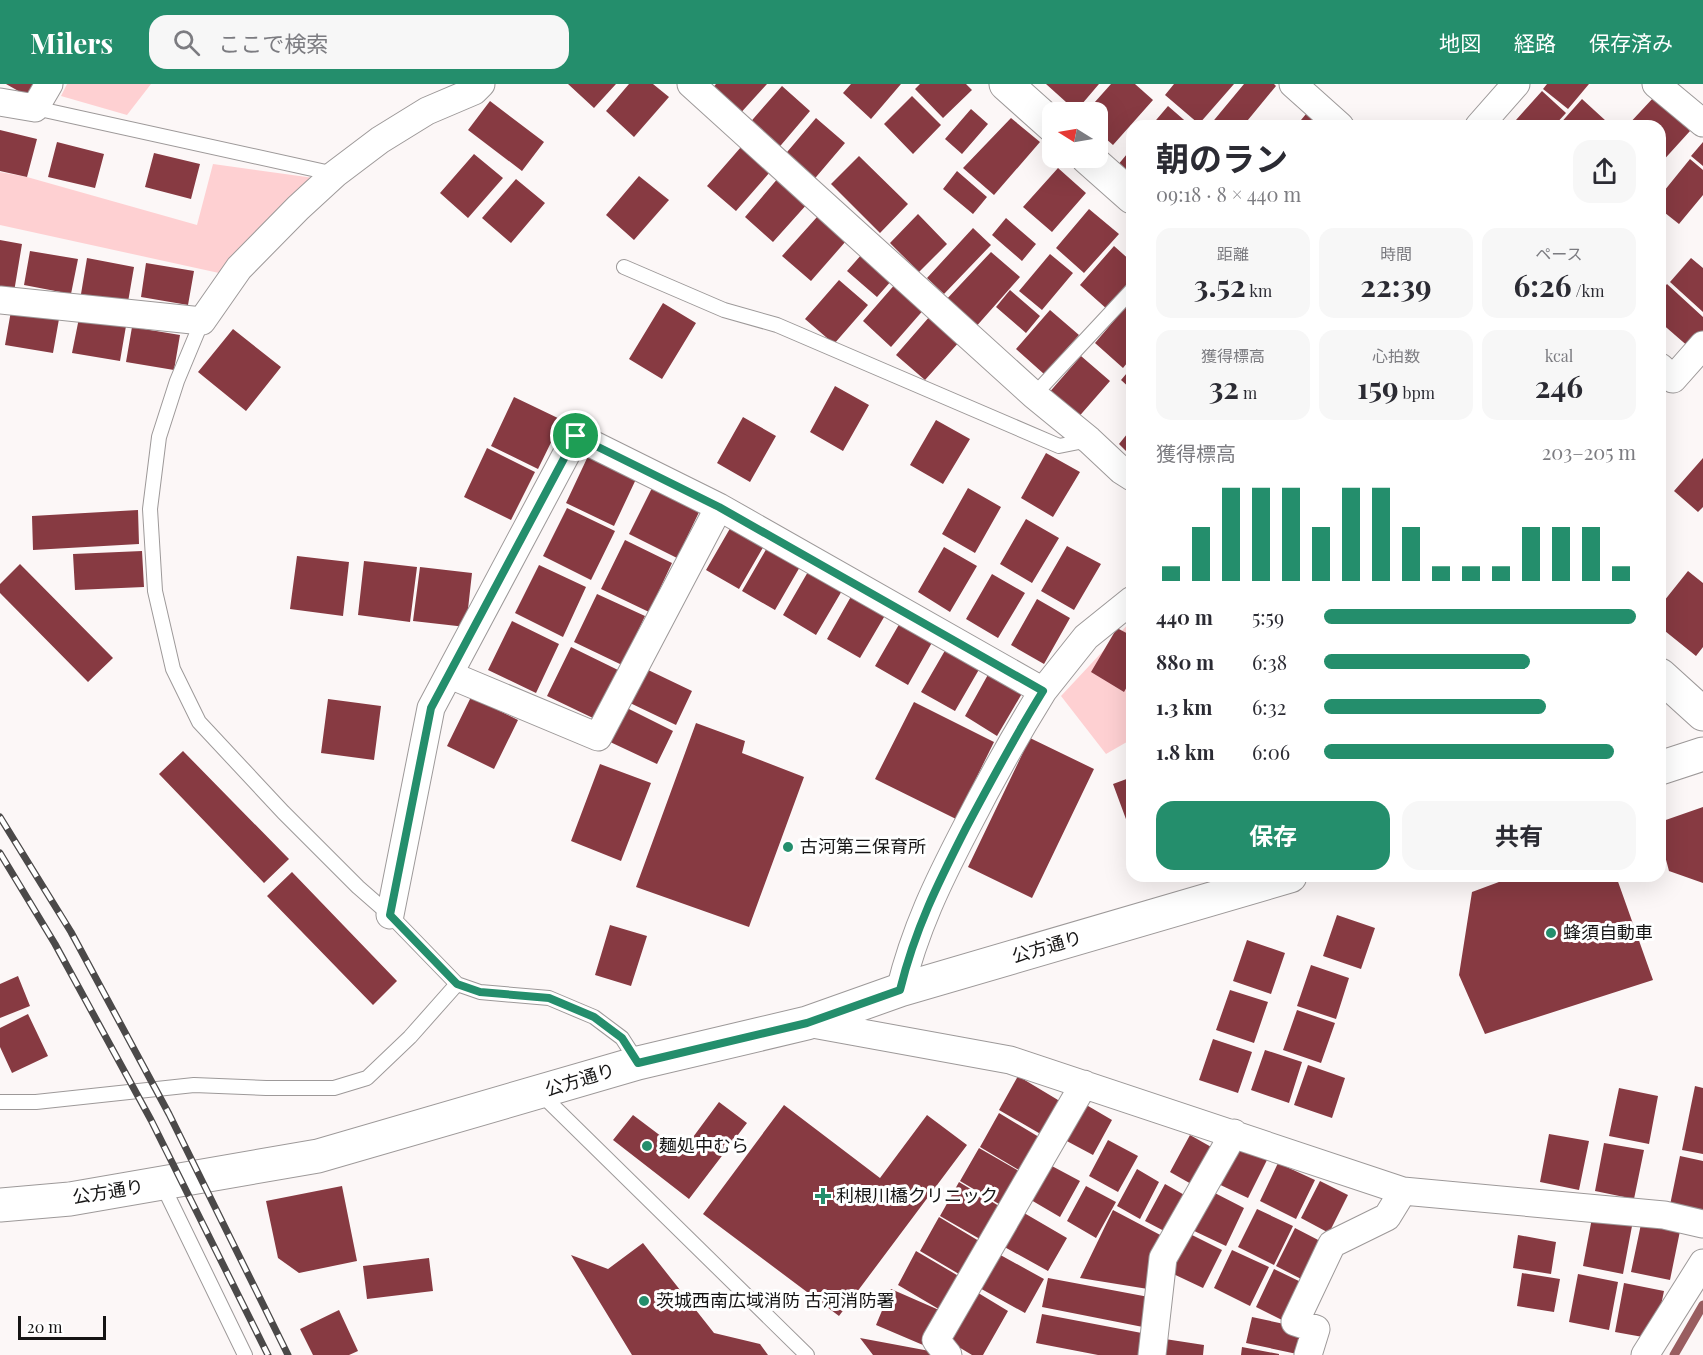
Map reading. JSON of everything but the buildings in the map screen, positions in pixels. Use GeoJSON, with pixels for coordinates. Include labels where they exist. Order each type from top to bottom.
{"type":"FeatureCollection","features":[{"type":"Feature","properties":{"kind":"street"},"geometry":{"type":"LineString","coordinates":[[0,102],[35,108],[49,84]]}},
{"type":"Feature","properties":{"kind":"street"},"geometry":{"type":"LineString","coordinates":[[0,300],[202,321],[239,268],[335,174],[380,140],[428,111],[474,91],[481,84]]}},
{"type":"Feature","properties":{"kind":"street"},"geometry":{"type":"LineString","coordinates":[[692,84],[1034,395],[1126,473]]}},
{"type":"Feature","properties":{"kind":"street"},"geometry":{"type":"LineString","coordinates":[[1006,84],[1042,116]]}},
{"type":"Feature","properties":{"kind":"street"},"geometry":{"type":"LineString","coordinates":[[1293,84],[1333,120]]}},
{"type":"Feature","properties":{"kind":"street"},"geometry":{"type":"LineString","coordinates":[[1484,120],[1516,84]]}},
{"type":"Feature","properties":{"kind":"street"},"geometry":{"type":"LineString","coordinates":[[1656,84],[1703,123]]}},
{"type":"Feature","properties":{"kind":"street"},"geometry":{"type":"LineString","coordinates":[[1099,168],[1126,192]]}},
{"type":"Feature","properties":{"kind":"street"},"geometry":{"type":"LineString","coordinates":[[1666,373],[1673,379],[1703,345]]}},
{"type":"Feature","properties":{"kind":"street"},"geometry":{"type":"LineString","coordinates":[[390,915],[431,708],[576,436],[719,507],[1043,691]]}},
{"type":"Feature","properties":{"kind":"street"},"geometry":{"type":"LineString","coordinates":[[450,675],[598,737],[719,507]]}},
{"type":"Feature","properties":{"kind":"street"},"geometry":{"type":"LineString","coordinates":[[900,990],[909,953],[931,896],[1010,744],[1043,691],[1086,637],[1126,605]]}},
{"type":"Feature","properties":{"kind":"street"},"geometry":{"type":"LineString","coordinates":[[1666,680],[1703,714]]}},
{"type":"Feature","properties":{"kind":"street"},"geometry":{"type":"LineString","coordinates":[[1666,766],[1703,754]]}},
{"type":"Feature","properties":{"kind":"street","name":"公方通り"},"geometry":{"type":"LineString","coordinates":[[0,1205],[70,1199],[318,1156],[638,1063],[807,1023],[900,990],[1269,882]]}},
{"type":"Feature","properties":{"kind":"street"},"geometry":{"type":"LineString","coordinates":[[807,1023],[1010,1060],[1403,1191],[1664,1215],[1703,1224]]}},
{"type":"Feature","properties":{"kind":"street"},"geometry":{"type":"LineString","coordinates":[[948,1355],[936,1340],[1084,1084]]}},
{"type":"Feature","properties":{"kind":"street"},"geometry":{"type":"LineString","coordinates":[[1152,1355],[1163,1258],[1234,1133]]}},
{"type":"Feature","properties":{"kind":"street"},"geometry":{"type":"LineString","coordinates":[[1308,1355],[1316,1329],[1295,1322],[1332,1244],[1387,1217],[1403,1191]]}},
{"type":"Feature","properties":{"kind":"street"},"geometry":{"type":"LineString","coordinates":[[1645,1355],[1703,1263]]}},
{"type":"Feature","properties":{"kind":"lane"},"geometry":{"type":"LineString","coordinates":[[35,108],[335,174]]}},
{"type":"Feature","properties":{"kind":"lane"},"geometry":{"type":"LineString","coordinates":[[624,267],[724,310],[777,325],[1059,446],[1089,440]]}},
{"type":"Feature","properties":{"kind":"lane"},"geometry":{"type":"LineString","coordinates":[[1034,395],[1126,296]]}},
{"type":"Feature","properties":{"kind":"lane"},"geometry":{"type":"LineString","coordinates":[[202,321],[177,381],[159,437],[150,509],[155,591],[172,669],[199,722],[291,820],[358,887],[390,915],[457,984],[480,992],[549,998],[594,1017],[622,1038],[638,1063]]}},
{"type":"Feature","properties":{"kind":"lane"},"geometry":{"type":"LineString","coordinates":[[0,1102],[36,1102],[194,1085],[334,1088],[367,1078],[410,1037],[457,984]]}},
{"type":"Feature","properties":{"kind":"lane"},"geometry":{"type":"LineString","coordinates":[[539,1092],[807,1355]]}},
{"type":"Feature","properties":{"kind":"lane"},"geometry":{"type":"LineString","coordinates":[[162,1184],[245,1355]]}},
{"type":"Feature","properties":{"kind":"shaded area"},"geometry":{"type":"Polygon","coordinates":[[[67,84],[151,84],[127,115],[61,96],[67,84]]]}},
{"type":"Feature","properties":{"kind":"shaded area"},"geometry":{"type":"Polygon","coordinates":[[[213,164],[314,178],[219,273],[0,225],[0,172],[27,177],[197,225],[213,164]]]}},
{"type":"Feature","properties":{"kind":"shaded area"},"geometry":{"type":"Polygon","coordinates":[[[1126,626],[1126,742],[1106,754],[1061,696],[1126,626]]]}},
{"type":"Feature","properties":{"kind":"waterway"},"geometry":{"type":"LineString","coordinates":[[1674,1355],[1703,1305]]}},
{"type":"Feature","properties":{"kind":"railway"},"geometry":{"type":"LineString","coordinates":[[0,817],[71,932],[169,1114],[288,1355]]}},
{"type":"Feature","properties":{"kind":"railway"},"geometry":{"type":"LineString","coordinates":[[0,853],[55,944],[151,1120],[268,1355]]}},
{"type":"Feature","properties":{"kind":"place","name":"古河第三保育所"},"geometry":{"type":"Point","coordinates":[788,847]}},
{"type":"Feature","properties":{"kind":"place","name":"蜂須自動車"},"geometry":{"type":"Point","coordinates":[1551,933]}},
{"type":"Feature","properties":{"kind":"place","name":"麺処中むら"},"geometry":{"type":"Point","coordinates":[647,1146]}},
{"type":"Feature","properties":{"kind":"place","name":"利根川橋クリニック"},"geometry":{"type":"Point","coordinates":[823,1196]}},
{"type":"Feature","properties":{"kind":"place","name":"茨城西南広域消防 古河消防署"},"geometry":{"type":"Point","coordinates":[644,1301]}},
{"type":"Feature","properties":{"kind":"route"},"geometry":{"type":"LineString","coordinates":[[576,436],[719,507],[1043,691],[1010,744],[931,896],[909,953],[900,990],[807,1023],[638,1063],[622,1038],[594,1017],[549,998],[480,992],[457,984],[390,915],[431,708],[576,436]]}}]}
